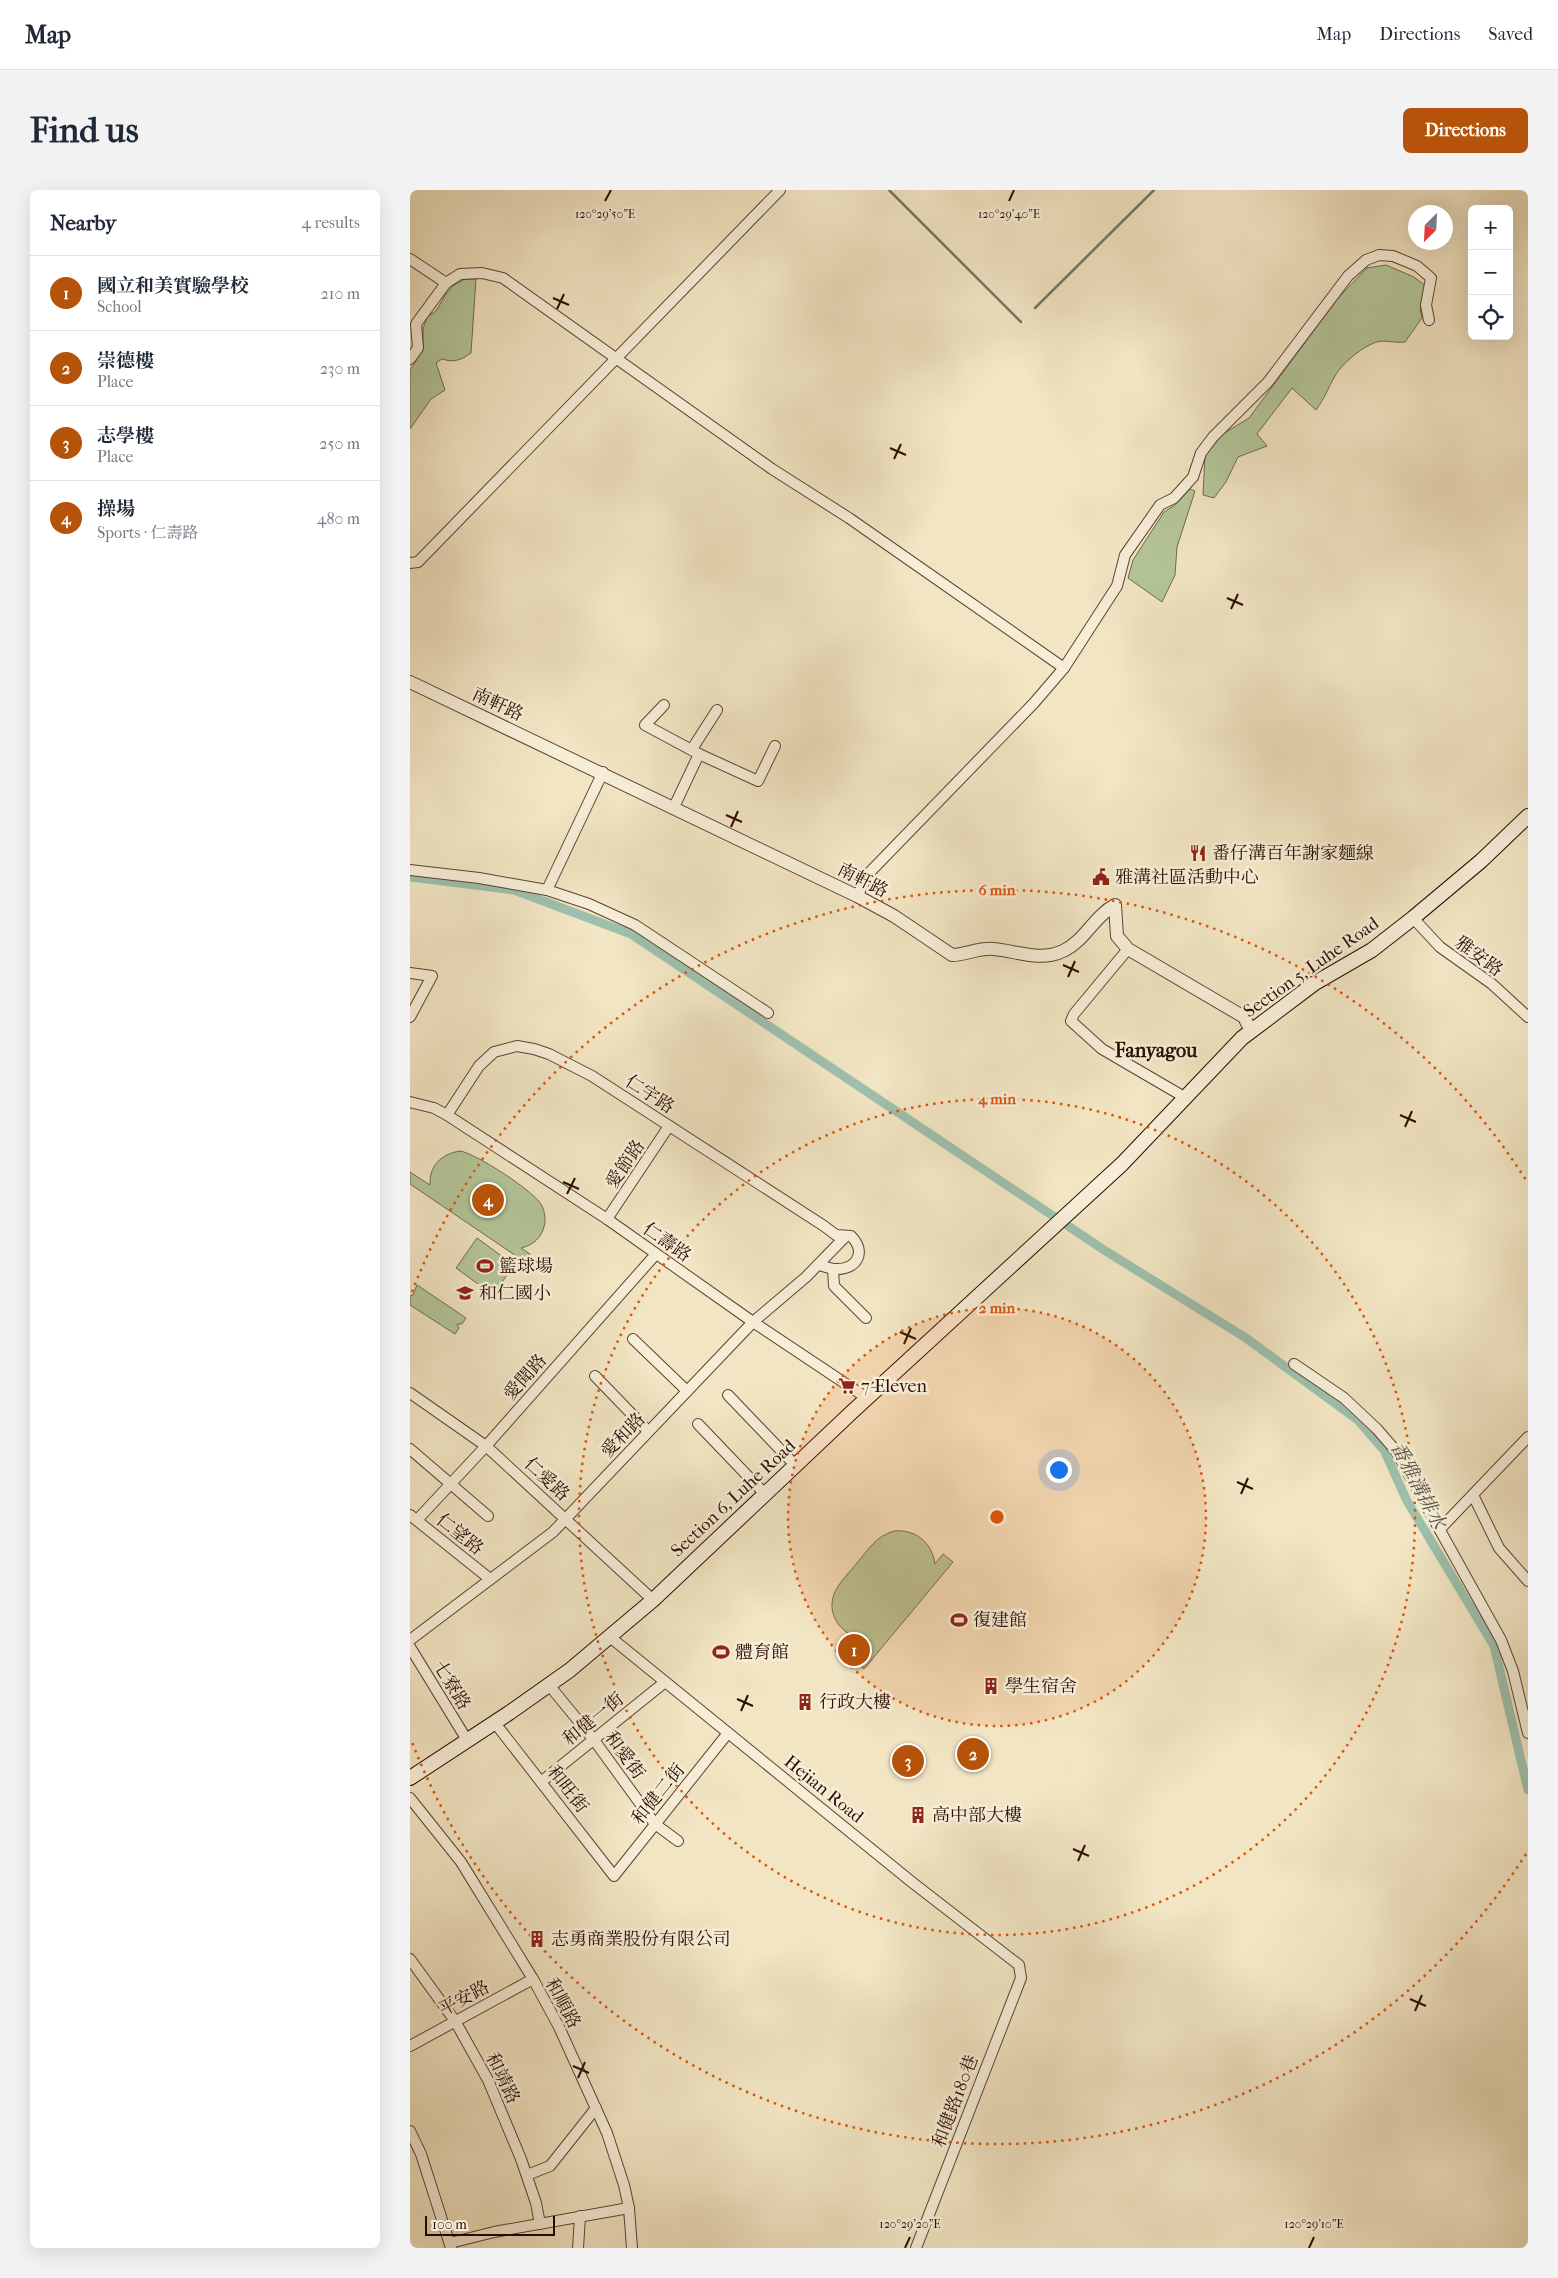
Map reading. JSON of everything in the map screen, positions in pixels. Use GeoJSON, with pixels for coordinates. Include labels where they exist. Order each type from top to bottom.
{"type":"FeatureCollection","features":[{"type":"Feature","properties":{"kind":"main road","name":"Section 5, Luhe Road"},"geometry":{"type":"LineString","coordinates":[[1061,1221],[1147,1139],[1251,1031],[1315,983],[1372,950],[1481,862],[1528,816]]}},
{"type":"Feature","properties":{"kind":"main road","name":"Section 6, Luhe Road"},"geometry":{"type":"LineString","coordinates":[[410,1778],[495,1723],[549,1685],[610,1637],[653,1600],[867,1398],[1061,1221]]}},
{"type":"Feature","properties":{"kind":"street"},"geometry":{"type":"LineString","coordinates":[[410,563],[418,562],[780,190]]}},
{"type":"Feature","properties":{"kind":"street"},"geometry":{"type":"LineString","coordinates":[[857,896],[870,872],[1034,704],[1064,668],[1117,586],[1125,555],[1160,505],[1174,498],[1193,477],[1201,452],[1213,437],[1268,382],[1348,276],[1366,260],[1375,255],[1393,256],[1417,266],[1432,278],[1426,305],[1429,320]]}},
{"type":"Feature","properties":{"kind":"street"},"geometry":{"type":"LineString","coordinates":[[410,259],[446,283]]}},
{"type":"Feature","properties":{"kind":"street"},"geometry":{"type":"LineString","coordinates":[[410,359],[418,348],[416,324],[446,283],[460,274],[482,273],[503,278],[772,469],[849,518],[1064,668]]}},
{"type":"Feature","properties":{"kind":"street","name":"南軒路"},"geometry":{"type":"LineString","coordinates":[[410,682],[602,772],[857,896],[894,916],[952,955],[993,948],[1038,956],[1063,951],[1084,936],[1103,911],[1115,905],[1118,936],[1128,949]]}},
{"type":"Feature","properties":{"kind":"street"},"geometry":{"type":"LineString","coordinates":[[664,705],[645,726],[758,782],[775,746]]}},
{"type":"Feature","properties":{"kind":"street"},"geometry":{"type":"LineString","coordinates":[[674,807],[696,752],[718,710]]}},
{"type":"Feature","properties":{"kind":"street"},"geometry":{"type":"LineString","coordinates":[[546,890],[602,772]]}},
{"type":"Feature","properties":{"kind":"street"},"geometry":{"type":"LineString","coordinates":[[410,870],[479,878],[546,890],[589,904],[635,925],[768,1013]]}},
{"type":"Feature","properties":{"kind":"street","name":"雅安路"},"geometry":{"type":"LineString","coordinates":[[1413,918],[1440,947],[1492,984],[1528,1017]]}},
{"type":"Feature","properties":{"kind":"street"},"geometry":{"type":"LineString","coordinates":[[1186,1098],[1102,1049],[1071,1021],[1074,1014],[1128,949],[1244,1017],[1251,1031]]}},
{"type":"Feature","properties":{"kind":"street"},"geometry":{"type":"LineString","coordinates":[[410,973],[432,976],[410,1017]]}},
{"type":"Feature","properties":{"kind":"street","name":"仁宇路"},"geometry":{"type":"LineString","coordinates":[[447,1115],[469,1080],[487,1058],[502,1049],[517,1046],[549,1054],[592,1076],[836,1235],[846,1236]]}},
{"type":"Feature","properties":{"kind":"street","name":"仁壽路"},"geometry":{"type":"LineString","coordinates":[[410,1102],[434,1108],[447,1115],[607,1219],[753,1322],[867,1398]]}},
{"type":"Feature","properties":{"kind":"street","name":"愛節路"},"geometry":{"type":"LineString","coordinates":[[607,1219],[669,1126]]}},
{"type":"Feature","properties":{"kind":"street"},"geometry":{"type":"LineString","coordinates":[[820,1264],[833,1269],[849,1266],[857,1259],[860,1252],[858,1243],[851,1236],[846,1236]]}},
{"type":"Feature","properties":{"kind":"street","name":"愛和路"},"geometry":{"type":"LineString","coordinates":[[410,1640],[541,1542],[753,1322],[820,1264],[846,1236]]}},
{"type":"Feature","properties":{"kind":"street","name":"愛聞路"},"geometry":{"type":"LineString","coordinates":[[414,1517],[451,1484],[486,1446],[656,1254]]}},
{"type":"Feature","properties":{"kind":"street"},"geometry":{"type":"LineString","coordinates":[[833,1269],[834,1286],[866,1318]]}},
{"type":"Feature","properties":{"kind":"street"},"geometry":{"type":"LineString","coordinates":[[633,1339],[687,1391]]}},
{"type":"Feature","properties":{"kind":"street"},"geometry":{"type":"LineString","coordinates":[[1294,1364],[1344,1398],[1377,1429],[1396,1451],[1508,1656],[1528,1733]]}},
{"type":"Feature","properties":{"kind":"street"},"geometry":{"type":"LineString","coordinates":[[595,1376],[648,1431]]}},
{"type":"Feature","properties":{"kind":"street","name":"仁愛路"},"geometry":{"type":"LineString","coordinates":[[410,1393],[486,1446],[653,1600]]}},
{"type":"Feature","properties":{"kind":"street"},"geometry":{"type":"LineString","coordinates":[[728,1395],[795,1465]]}},
{"type":"Feature","properties":{"kind":"street"},"geometry":{"type":"LineString","coordinates":[[698,1424],[765,1494]]}},
{"type":"Feature","properties":{"kind":"street"},"geometry":{"type":"LineString","coordinates":[[1440,1529],[1528,1437]]}},
{"type":"Feature","properties":{"kind":"street"},"geometry":{"type":"LineString","coordinates":[[410,1449],[488,1516]]}},
{"type":"Feature","properties":{"kind":"street"},"geometry":{"type":"LineString","coordinates":[[1472,1495],[1500,1548],[1528,1581]]}},
{"type":"Feature","properties":{"kind":"street","name":"仁望路"},"geometry":{"type":"LineString","coordinates":[[414,1517],[490,1579]]}},
{"type":"Feature","properties":{"kind":"street","name":"Hejian Road"},"geometry":{"type":"LineString","coordinates":[[610,1637],[1019,1965]]}},
{"type":"Feature","properties":{"kind":"street","name":"七寮路"},"geometry":{"type":"LineString","coordinates":[[410,1647],[467,1740]]}},
{"type":"Feature","properties":{"kind":"street","name":"和健一街"},"geometry":{"type":"LineString","coordinates":[[541,1782],[665,1682]]}},
{"type":"Feature","properties":{"kind":"street","name":"和愛街"},"geometry":{"type":"LineString","coordinates":[[549,1685],[594,1740],[655,1824],[678,1841]]}},
{"type":"Feature","properties":{"kind":"street","name":"和旺街"},"geometry":{"type":"LineString","coordinates":[[495,1723],[614,1876]]}},
{"type":"Feature","properties":{"kind":"street","name":"和健二街"},"geometry":{"type":"LineString","coordinates":[[614,1876],[728,1733]]}},
{"type":"Feature","properties":{"kind":"street","name":"和順路"},"geometry":{"type":"LineString","coordinates":[[410,1798],[461,1862],[533,1980],[559,2027],[596,2108],[621,2177],[629,2208],[632,2248]]}},
{"type":"Feature","properties":{"kind":"street","name":"和靖路"},"geometry":{"type":"LineString","coordinates":[[410,1959],[455,2021],[488,2080],[527,2175],[536,2203],[540,2224]]}},
{"type":"Feature","properties":{"kind":"street","name":"和健路180巷"},"geometry":{"type":"LineString","coordinates":[[916,2248],[1021,1978],[1019,1965]]}},
{"type":"Feature","properties":{"kind":"street","name":"平安路"},"geometry":{"type":"LineString","coordinates":[[410,2046],[533,1980]]}},
{"type":"Feature","properties":{"kind":"street"},"geometry":{"type":"LineString","coordinates":[[527,2175],[550,2166],[596,2108]]}},
{"type":"Feature","properties":{"kind":"street"},"geometry":{"type":"LineString","coordinates":[[410,2131],[421,2154],[451,2246],[540,2224],[629,2208]]}},
{"type":"Feature","properties":{"kind":"street"},"geometry":{"type":"LineString","coordinates":[[578,2248],[580,2216]]}},
{"type":"Feature","properties":{"kind":"green space"},"geometry":{"type":"Polygon","coordinates":[[[1386,265],[1414,277],[1426,286],[1420,309],[1422,318],[1405,342],[1382,341],[1362,349],[1338,371],[1316,410],[1292,388],[1257,434],[1267,446],[1238,457],[1226,482],[1214,498],[1203,495],[1205,456],[1223,434],[1249,418],[1339,297],[1367,268],[1386,265]]]}},
{"type":"Feature","properties":{"kind":"green space"},"geometry":{"type":"Polygon","coordinates":[[[465,279],[476,279],[471,353],[457,360],[442,359],[436,363],[445,390],[431,399],[410,429],[410,370],[423,350],[423,329],[427,317],[436,311],[454,285],[465,279]]]}},
{"type":"Feature","properties":{"kind":"green space"},"geometry":{"type":"Polygon","coordinates":[[[1190,489],[1195,491],[1177,547],[1175,575],[1162,602],[1128,578],[1133,560],[1164,512],[1175,505],[1190,489]]]}},
{"type":"Feature","properties":{"kind":"green space"},"geometry":{"type":"Polygon","coordinates":[[[460,1151],[478,1158],[504,1174],[529,1192],[542,1206],[545,1223],[540,1235],[531,1244],[521,1248],[530,1254],[525,1262],[410,1184],[410,1172],[430,1185],[432,1172],[438,1162],[447,1155],[460,1151]]]}},
{"type":"Feature","properties":{"kind":"green space","name":"籃球場"},"geometry":{"type":"Polygon","coordinates":[[[477,1238],[514,1265],[493,1295],[456,1268],[477,1238]]]}},
{"type":"Feature","properties":{"kind":"green space"},"geometry":{"type":"Polygon","coordinates":[[[417,1285],[466,1318],[462,1324],[457,1324],[459,1328],[455,1334],[410,1305],[410,1296],[413,1295],[417,1285]]]}},
{"type":"Feature","properties":{"kind":"green space"},"geometry":{"type":"Polygon","coordinates":[[[894,1531],[909,1532],[926,1543],[935,1564],[943,1554],[953,1562],[864,1669],[854,1661],[870,1641],[853,1636],[840,1626],[835,1619],[832,1603],[834,1594],[841,1582],[873,1544],[882,1536],[894,1531]]]}},
{"type":"Feature","properties":{"kind":"waterway"},"geometry":{"type":"LineString","coordinates":[[889,190],[1021,322]]}},
{"type":"Feature","properties":{"kind":"waterway"},"geometry":{"type":"LineString","coordinates":[[1035,308],[1154,190]]}},
{"type":"Feature","properties":{"kind":"waterway","name":"番雅溝排水"},"geometry":{"type":"LineString","coordinates":[[410,877],[514,890],[631,934],[1104,1250],[1246,1338],[1358,1420],[1384,1450],[1407,1501],[1494,1646],[1528,1790]]}},
{"type":"Feature","properties":{"kind":"place","name":"番仔溝百年謝家麵線"},"geometry":{"type":"Point","coordinates":[1198,853]}},
{"type":"Feature","properties":{"kind":"place","name":"雅溝社區活動中心"},"geometry":{"type":"Point","coordinates":[1101,877]}},
{"type":"Feature","properties":{"kind":"place","name":"操場"},"geometry":{"type":"Point","coordinates":[488,1200]}},
{"type":"Feature","properties":{"kind":"place","name":"籃球場"},"geometry":{"type":"Point","coordinates":[485,1266]}},
{"type":"Feature","properties":{"kind":"place","name":"和仁國小"},"geometry":{"type":"Point","coordinates":[465,1293]}},
{"type":"Feature","properties":{"kind":"place","name":"7-Eleven"},"geometry":{"type":"Point","coordinates":[847,1386]}},
{"type":"Feature","properties":{"kind":"place","name":"復建館"},"geometry":{"type":"Point","coordinates":[959,1620]}},
{"type":"Feature","properties":{"kind":"place","name":"國立和美實驗學校"},"geometry":{"type":"Point","coordinates":[854,1650]}},
{"type":"Feature","properties":{"kind":"place","name":"體育館"},"geometry":{"type":"Point","coordinates":[721,1652]}},
{"type":"Feature","properties":{"kind":"place","name":"學生宿舍"},"geometry":{"type":"Point","coordinates":[991,1686]}},
{"type":"Feature","properties":{"kind":"place","name":"行政大樓"},"geometry":{"type":"Point","coordinates":[805,1702]}},
{"type":"Feature","properties":{"kind":"place","name":"崇德樓"},"geometry":{"type":"Point","coordinates":[973,1754]}},
{"type":"Feature","properties":{"kind":"place","name":"志學樓"},"geometry":{"type":"Point","coordinates":[908,1761]}},
{"type":"Feature","properties":{"kind":"place","name":"高中部大樓"},"geometry":{"type":"Point","coordinates":[918,1815]}},
{"type":"Feature","properties":{"kind":"place","name":"志勇商業股份有限公司"},"geometry":{"type":"Point","coordinates":[537,1939]}},
{"type":"Feature","properties":{"kind":"district","name":"Fanyagou"},"geometry":{"type":"Point","coordinates":[1156,1050]}}]}
